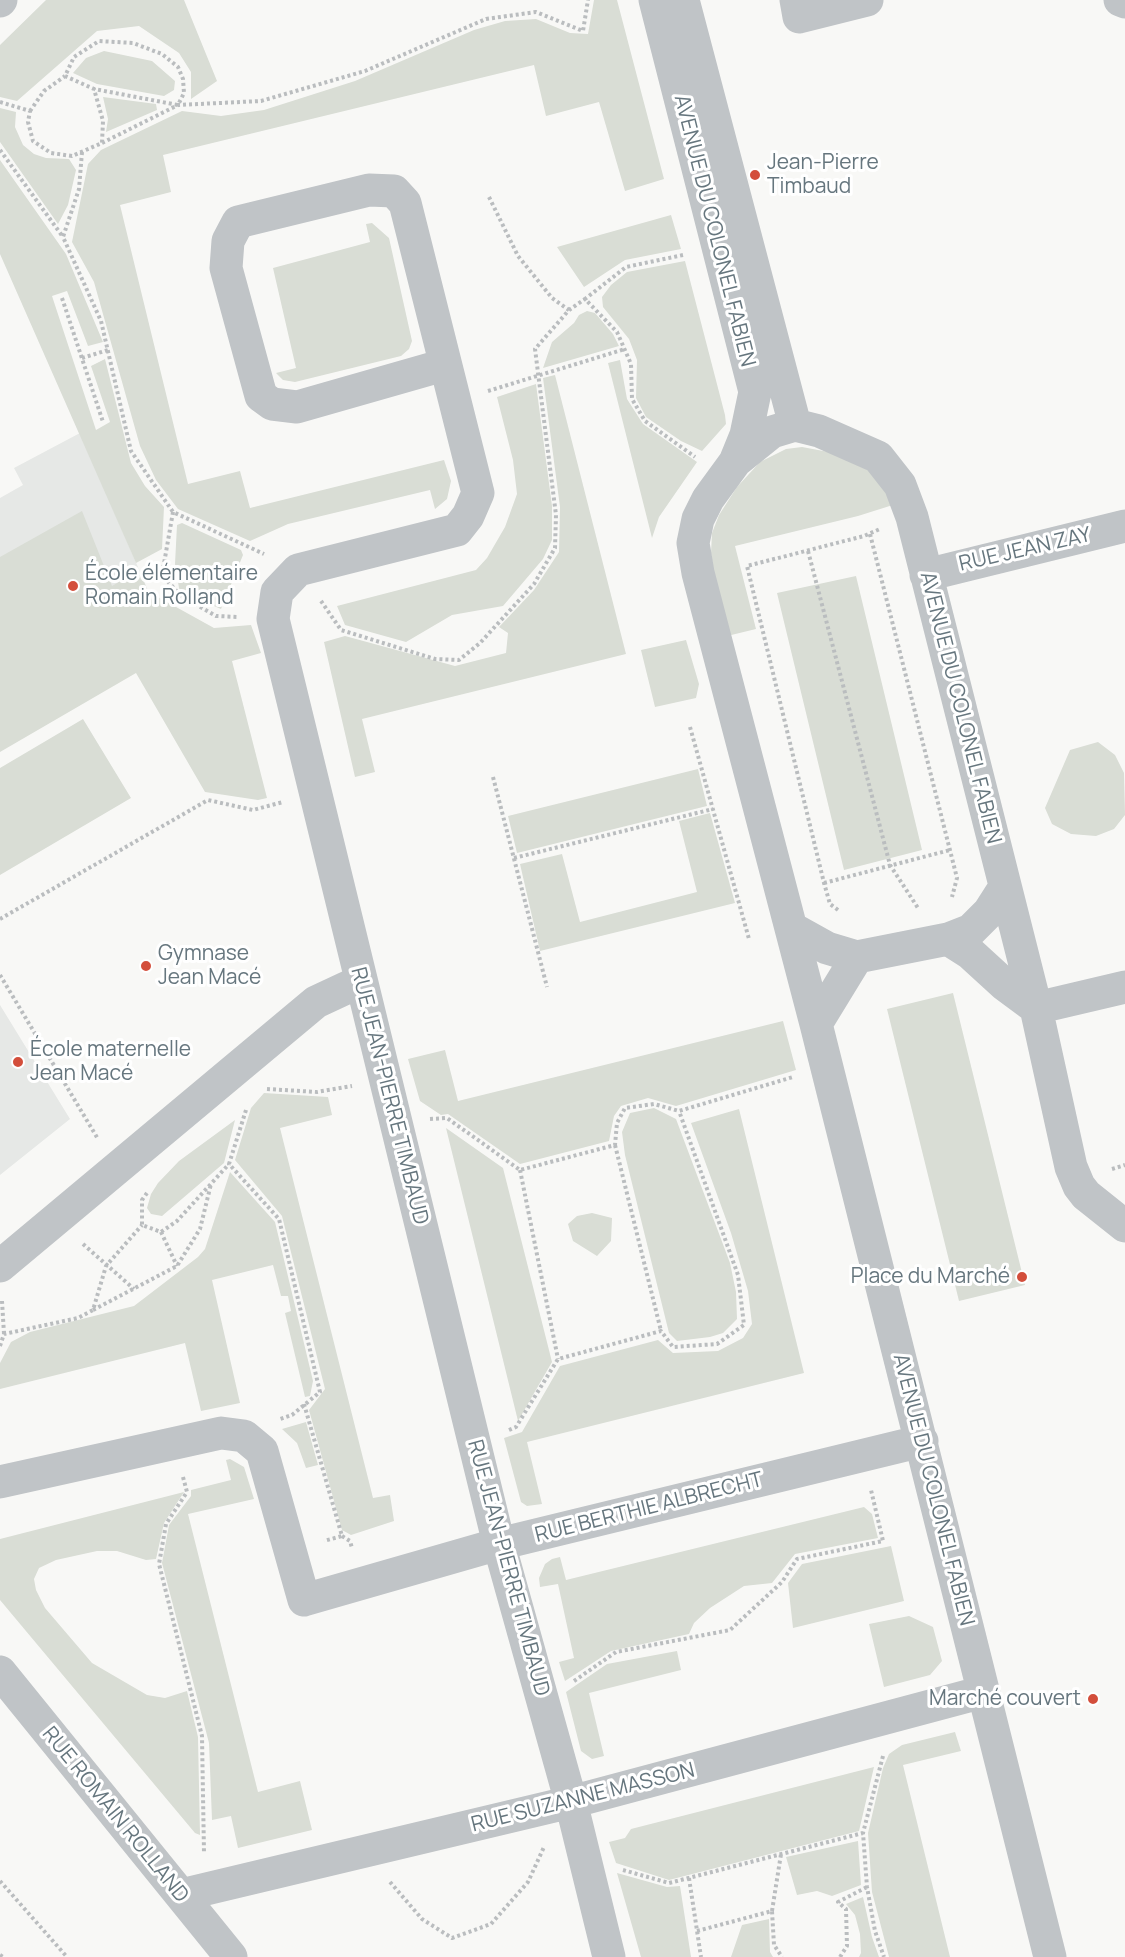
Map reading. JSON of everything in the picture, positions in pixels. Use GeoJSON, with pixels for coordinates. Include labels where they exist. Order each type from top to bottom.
{"type":"FeatureCollection","features":[{"type":"Feature","properties":{"kind":"street","name":"AVENUE DU COLONEL FABIEN"},"geometry":{"type":"LineString","coordinates":[[655,0],[755,392],[746,435],[729,469],[708,499],[698,519],[693,543],[696,563],[922,1441],[1050,1957]]}},
{"type":"Feature","properties":{"kind":"street","name":"AVENUE DU COLONEL FABIEN"},"geometry":{"type":"LineString","coordinates":[[683,0],[795,425]]}},
{"type":"Feature","properties":{"kind":"street"},"geometry":{"type":"LineString","coordinates":[[795,0],[799,17],[867,0]]}},
{"type":"Feature","properties":{"kind":"street"},"geometry":{"type":"LineString","coordinates":[[1120,0],[1125,2]]}},
{"type":"Feature","properties":{"kind":"street"},"geometry":{"type":"LineString","coordinates":[[298,570],[457,530],[468,516],[478,493],[405,203],[394,191],[369,189],[238,222],[228,241],[226,268],[261,396],[272,404],[297,407],[444,365]]}},
{"type":"Feature","properties":{"kind":"street","name":"AVENUE DU COLONEL FABIEN"},"geometry":{"type":"LineString","coordinates":[[729,469],[772,432],[795,425],[819,431],[878,457],[900,485],[912,517],[1036,1008],[1075,1177],[1086,1195],[1125,1226]]}},
{"type":"Feature","properties":{"kind":"street","name":"RUE JEAN ZAY"},"geometry":{"type":"LineString","coordinates":[[926,575],[1125,526]]}},
{"type":"Feature","properties":{"kind":"street","name":"RUE JEAN-PIERRE TIMBAUD"},"geometry":{"type":"LineString","coordinates":[[298,570],[277,592],[273,619],[499,1544],[571,1802],[609,1957]]}},
{"type":"Feature","properties":{"kind":"street"},"geometry":{"type":"LineString","coordinates":[[791,928],[827,948],[858,957],[940,940],[971,930],[981,921],[1005,887]]}},
{"type":"Feature","properties":{"kind":"street"},"geometry":{"type":"LineString","coordinates":[[940,940],[970,953],[1005,985],[1036,1008],[1125,987]]}},
{"type":"Feature","properties":{"kind":"street"},"geometry":{"type":"LineString","coordinates":[[816,1024],[858,957]]}},
{"type":"Feature","properties":{"kind":"street"},"geometry":{"type":"LineString","coordinates":[[0,1266],[316,1002],[361,981]]}},
{"type":"Feature","properties":{"kind":"street"},"geometry":{"type":"LineString","coordinates":[[0,1482],[221,1433],[244,1436]]}},
{"type":"Feature","properties":{"kind":"street","name":"RUE BERTHIE ALBRECHT"},"geometry":{"type":"LineString","coordinates":[[244,1436],[262,1451],[304,1599],[499,1544],[922,1441]]}},
{"type":"Feature","properties":{"kind":"street","name":"RUE ROMAIN ROLLAND"},"geometry":{"type":"LineString","coordinates":[[0,1672],[231,1957]]}},
{"type":"Feature","properties":{"kind":"street","name":"RUE SUZANNE MASSON"},"geometry":{"type":"LineString","coordinates":[[181,1895],[571,1802],[893,1718],[983,1692]]}},
{"type":"Feature","properties":{"kind":"path"},"geometry":{"type":"LineString","coordinates":[[65,76],[94,89],[178,105],[261,101],[365,71],[486,19],[536,12],[583,31],[588,0]]}},
{"type":"Feature","properties":{"kind":"path"},"geometry":{"type":"LineString","coordinates":[[99,41],[134,43],[162,54],[178,67],[183,79],[184,93],[178,105],[102,143],[72,156],[51,153],[33,141],[28,122],[30,111],[44,91],[65,76],[74,57],[99,41]]}},
{"type":"Feature","properties":{"kind":"path"},"geometry":{"type":"LineString","coordinates":[[94,89],[103,121],[102,143]]}},
{"type":"Feature","properties":{"kind":"path"},"geometry":{"type":"LineString","coordinates":[[0,102],[30,111]]}},
{"type":"Feature","properties":{"kind":"path"},"geometry":{"type":"LineString","coordinates":[[0,150],[63,237],[101,321],[131,451],[173,512],[298,570]]}},
{"type":"Feature","properties":{"kind":"path"},"geometry":{"type":"LineString","coordinates":[[63,237],[79,189],[82,152]]}},
{"type":"Feature","properties":{"kind":"path"},"geometry":{"type":"LineString","coordinates":[[489,197],[518,256],[552,298],[569,310]]}},
{"type":"Feature","properties":{"kind":"path"},"geometry":{"type":"LineString","coordinates":[[539,373],[535,349],[569,310],[626,267],[690,254],[703,278],[726,273]]}},
{"type":"Feature","properties":{"kind":"path"},"geometry":{"type":"LineString","coordinates":[[62,298],[103,422]]}},
{"type":"Feature","properties":{"kind":"path"},"geometry":{"type":"LineString","coordinates":[[585,298],[617,332],[631,364],[633,399],[645,421],[729,469]]}},
{"type":"Feature","properties":{"kind":"path"},"geometry":{"type":"LineString","coordinates":[[455,402],[539,373],[625,349]]}},
{"type":"Feature","properties":{"kind":"path"},"geometry":{"type":"LineString","coordinates":[[82,358],[108,350]]}},
{"type":"Feature","properties":{"kind":"path"},"geometry":{"type":"LineString","coordinates":[[173,512],[162,575],[180,595],[216,616],[273,619]]}},
{"type":"Feature","properties":{"kind":"path"},"geometry":{"type":"LineString","coordinates":[[845,916],[830,904],[824,883],[747,566],[870,534],[912,517]]}},
{"type":"Feature","properties":{"kind":"path"},"geometry":{"type":"LineString","coordinates":[[870,534],[957,878],[951,902]]}},
{"type":"Feature","properties":{"kind":"path"},"geometry":{"type":"LineString","coordinates":[[808,551],[890,865],[940,940]]}},
{"type":"Feature","properties":{"kind":"path"},"geometry":{"type":"LineString","coordinates":[[690,727],[749,939]]}},
{"type":"Feature","properties":{"kind":"path"},"geometry":{"type":"LineString","coordinates":[[493,777],[547,987]]}},
{"type":"Feature","properties":{"kind":"path"},"geometry":{"type":"LineString","coordinates":[[0,920],[208,800],[253,810],[315,794]]}},
{"type":"Feature","properties":{"kind":"path"},"geometry":{"type":"LineString","coordinates":[[514,858],[713,809]]}},
{"type":"Feature","properties":{"kind":"path"},"geometry":{"type":"LineString","coordinates":[[824,883],[950,850]]}},
{"type":"Feature","properties":{"kind":"path"},"geometry":{"type":"LineString","coordinates":[[0,975],[115,1169]]}},
{"type":"Feature","properties":{"kind":"path"},"geometry":{"type":"LineString","coordinates":[[679,1112],[738,1275],[744,1325],[717,1344],[673,1347],[661,1331],[615,1145],[617,1123],[625,1108],[654,1104],[679,1112],[825,1067]]}},
{"type":"Feature","properties":{"kind":"path"},"geometry":{"type":"LineString","coordinates":[[262,1089],[317,1092],[385,1080]]}},
{"type":"Feature","properties":{"kind":"path"},"geometry":{"type":"LineString","coordinates":[[161,1232],[177,1221],[228,1164],[247,1106]]}},
{"type":"Feature","properties":{"kind":"path"},"geometry":{"type":"LineString","coordinates":[[394,1119],[447,1118],[520,1170],[558,1359],[516,1427],[474,1441]]}},
{"type":"Feature","properties":{"kind":"path"},"geometry":{"type":"LineString","coordinates":[[520,1170],[615,1145]]}},
{"type":"Feature","properties":{"kind":"path"},"geometry":{"type":"LineString","coordinates":[[228,1164],[279,1219],[320,1392],[292,1415],[262,1425],[244,1436]]}},
{"type":"Feature","properties":{"kind":"path"},"geometry":{"type":"LineString","coordinates":[[1105,1170],[1125,1165]]}},
{"type":"Feature","properties":{"kind":"path"},"geometry":{"type":"LineString","coordinates":[[4,1334],[78,1318],[177,1266],[200,1229],[211,1184]]}},
{"type":"Feature","properties":{"kind":"path"},"geometry":{"type":"LineString","coordinates":[[93,1310],[106,1266],[142,1225],[142,1200],[148,1191]]}},
{"type":"Feature","properties":{"kind":"path"},"geometry":{"type":"LineString","coordinates":[[142,1225],[161,1232],[177,1266]]}},
{"type":"Feature","properties":{"kind":"path"},"geometry":{"type":"LineString","coordinates":[[106,1266],[134,1289]]}},
{"type":"Feature","properties":{"kind":"path"},"geometry":{"type":"LineString","coordinates":[[0,1346],[4,1334],[2,1298]]}},
{"type":"Feature","properties":{"kind":"path"},"geometry":{"type":"LineString","coordinates":[[558,1359],[661,1331]]}},
{"type":"Feature","properties":{"kind":"path"},"geometry":{"type":"LineString","coordinates":[[290,1550],[342,1536],[304,1404]]}},
{"type":"Feature","properties":{"kind":"path"},"geometry":{"type":"LineString","coordinates":[[172,1444],[187,1492],[166,1524],[159,1564],[202,1736],[204,1855],[216,1887]]}},
{"type":"Feature","properties":{"kind":"path"},"geometry":{"type":"LineString","coordinates":[[543,1702],[616,1652],[730,1630],[782,1582],[797,1559],[883,1541],[862,1456]]}},
{"type":"Feature","properties":{"kind":"path"},"geometry":{"type":"LineString","coordinates":[[884,1957],[875,1931],[867,1887],[863,1833],[893,1718]]}},
{"type":"Feature","properties":{"kind":"path"},"geometry":{"type":"LineString","coordinates":[[364,1851],[422,1919],[452,1938],[491,1924],[528,1882],[541,1850],[571,1802]]}},
{"type":"Feature","properties":{"kind":"path"},"geometry":{"type":"LineString","coordinates":[[585,1858],[669,1883],[863,1833]]}},
{"type":"Feature","properties":{"kind":"path"},"geometry":{"type":"LineString","coordinates":[[781,1854],[772,1911],[774,1945],[782,1957]]}},
{"type":"Feature","properties":{"kind":"path"},"geometry":{"type":"LineString","coordinates":[[689,1878],[701,1957]]}},
{"type":"Feature","properties":{"kind":"path"},"geometry":{"type":"LineString","coordinates":[[0,1881],[67,1957]]}},
{"type":"Feature","properties":{"kind":"path"},"geometry":{"type":"LineString","coordinates":[[840,1957],[847,1946],[846,1909],[838,1902],[867,1887]]}},
{"type":"Feature","properties":{"kind":"path"},"geometry":{"type":"LineString","coordinates":[[697,1931],[772,1911]]}},
{"type":"Feature","properties":{"kind":"shaded area"},"geometry":{"type":"Polygon","coordinates":[[[46,0],[184,0],[217,81],[191,99],[191,72],[179,53],[139,26],[97,31],[17,101],[0,97],[0,45],[46,0]]]}},
{"type":"Feature","properties":{"kind":"shaded area"},"geometry":{"type":"Polygon","coordinates":[[[594,0],[617,0],[664,179],[625,191],[599,102],[546,116],[534,65],[163,155],[171,192],[120,205],[188,484],[240,471],[250,508],[444,460],[451,481],[447,499],[435,509],[430,490],[288,524],[250,541],[178,509],[156,480],[140,446],[94,282],[72,242],[88,164],[101,150],[182,111],[221,116],[264,110],[355,81],[474,30],[505,21],[536,19],[570,33],[588,34],[594,0]]]}},
{"type":"Feature","properties":{"kind":"shaded area"},"geometry":{"type":"Polygon","coordinates":[[[104,51],[152,61],[175,81],[174,90],[164,96],[97,84],[73,73],[86,58],[104,51]]]}},
{"type":"Feature","properties":{"kind":"shaded area"},"geometry":{"type":"Polygon","coordinates":[[[103,97],[156,104],[157,110],[106,132],[108,119],[103,97]]]}},
{"type":"Feature","properties":{"kind":"shaded area"},"geometry":{"type":"Polygon","coordinates":[[[0,108],[16,112],[15,127],[23,145],[34,154],[46,158],[69,159],[76,170],[68,205],[58,224],[0,142],[0,108]]]}},
{"type":"Feature","properties":{"kind":"shaded area"},"geometry":{"type":"Polygon","coordinates":[[[0,160],[66,254],[103,342],[88,346],[67,291],[52,296],[96,430],[110,422],[91,366],[105,359],[131,463],[145,486],[164,507],[162,549],[136,563],[0,254],[0,160]]]}},
{"type":"Feature","properties":{"kind":"shaded area"},"geometry":{"type":"Polygon","coordinates":[[[671,215],[681,249],[625,260],[584,287],[557,247],[671,215]]]}},
{"type":"Feature","properties":{"kind":"shaded area"},"geometry":{"type":"Polygon","coordinates":[[[372,223],[389,238],[412,341],[409,349],[401,356],[295,382],[283,380],[276,373],[296,368],[273,268],[370,242],[366,224],[372,223]]]}},
{"type":"Feature","properties":{"kind":"shaded area"},"geometry":{"type":"Polygon","coordinates":[[[685,261],[726,424],[702,451],[681,441],[646,417],[636,398],[637,360],[629,339],[603,307],[602,297],[611,285],[627,272],[685,261]]]}},
{"type":"Feature","properties":{"kind":"shaded area"},"geometry":{"type":"Polygon","coordinates":[[[587,311],[595,313],[613,334],[619,346],[543,368],[552,342],[574,323],[579,315],[587,311]]]}},
{"type":"Feature","properties":{"kind":"shaded area"},"geometry":{"type":"Polygon","coordinates":[[[620,360],[627,399],[643,424],[697,462],[659,517],[652,538],[608,363],[620,360]]]}},
{"type":"Feature","properties":{"kind":"shaded area"},"geometry":{"type":"Polygon","coordinates":[[[555,375],[626,654],[362,719],[375,772],[355,777],[324,642],[345,636],[455,666],[506,653],[508,633],[499,627],[534,590],[559,552],[560,507],[543,378],[555,375]]]}},
{"type":"Feature","properties":{"kind":"shaded area"},"geometry":{"type":"Polygon","coordinates":[[[536,384],[552,506],[552,540],[543,559],[503,606],[452,615],[406,642],[345,625],[337,606],[476,570],[487,558],[505,527],[517,494],[513,460],[497,397],[536,384]]]}},
{"type":"Feature","properties":{"kind":"shaded area","name":"École élémentaire Romain Rolland"},"geometry":{"type":"Polygon","coordinates":[[[80,433],[166,632],[0,731],[0,498],[23,485],[14,468],[80,433]]]}},
{"type":"Feature","properties":{"kind":"shaded area"},"geometry":{"type":"Polygon","coordinates":[[[802,447],[834,453],[855,462],[876,475],[896,504],[858,516],[735,546],[756,629],[723,637],[711,553],[712,533],[719,515],[737,487],[760,462],[786,449],[802,447]]]}},
{"type":"Feature","properties":{"kind":"shaded area"},"geometry":{"type":"Polygon","coordinates":[[[82,511],[112,586],[139,570],[152,601],[158,597],[214,628],[251,625],[261,653],[232,661],[267,798],[258,800],[205,792],[136,673],[0,752],[0,557],[82,511]]]}},
{"type":"Feature","properties":{"kind":"shaded area"},"geometry":{"type":"Polygon","coordinates":[[[182,523],[241,550],[243,555],[221,609],[181,592],[179,588],[175,564],[177,525],[182,523]]]}},
{"type":"Feature","properties":{"kind":"shaded area"},"geometry":{"type":"Polygon","coordinates":[[[856,576],[922,850],[844,870],[777,593],[856,576]]]}},
{"type":"Feature","properties":{"kind":"shaded area"},"geometry":{"type":"Polygon","coordinates":[[[686,640],[699,684],[696,698],[655,707],[641,650],[686,640]]]}},
{"type":"Feature","properties":{"kind":"shaded area"},"geometry":{"type":"Polygon","coordinates":[[[83,719],[131,798],[0,875],[0,768],[83,719]]]}},
{"type":"Feature","properties":{"kind":"shaded area"},"geometry":{"type":"Polygon","coordinates":[[[1098,742],[1115,755],[1124,773],[1125,815],[1114,829],[1096,836],[1071,834],[1052,824],[1045,808],[1070,750],[1098,742]]]}},
{"type":"Feature","properties":{"kind":"shaded area"},"geometry":{"type":"Polygon","coordinates":[[[698,769],[707,806],[517,853],[508,816],[698,769]]]}},
{"type":"Feature","properties":{"kind":"shaded area"},"geometry":{"type":"Polygon","coordinates":[[[710,813],[735,903],[540,951],[520,864],[562,854],[580,922],[697,892],[679,821],[710,813]]]}},
{"type":"Feature","properties":{"kind":"shaded area"},"geometry":{"type":"Polygon","coordinates":[[[953,993],[1025,1285],[959,1301],[887,1009],[953,993]]]}},
{"type":"Feature","properties":{"kind":"shaded area","name":"École maternelle Jean Macé"},"geometry":{"type":"Polygon","coordinates":[[[0,1005],[70,1119],[0,1175],[0,1005]]]}},
{"type":"Feature","properties":{"kind":"shaded area"},"geometry":{"type":"Polygon","coordinates":[[[783,1021],[796,1070],[676,1106],[648,1098],[621,1106],[614,1116],[609,1141],[520,1164],[448,1114],[441,1115],[420,1101],[408,1059],[445,1050],[458,1101],[783,1021]]]}},
{"type":"Feature","properties":{"kind":"shaded area"},"geometry":{"type":"Polygon","coordinates":[[[264,1093],[328,1097],[332,1115],[280,1128],[373,1498],[390,1495],[394,1521],[351,1535],[342,1530],[309,1410],[325,1389],[282,1216],[235,1160],[251,1108],[264,1093]]]}},
{"type":"Feature","properties":{"kind":"shaded area"},"geometry":{"type":"Polygon","coordinates":[[[654,1108],[676,1119],[730,1263],[736,1292],[737,1319],[723,1333],[710,1337],[677,1341],[669,1333],[625,1155],[622,1132],[630,1113],[654,1108]]]}},
{"type":"Feature","properties":{"kind":"shaded area"},"geometry":{"type":"Polygon","coordinates":[[[739,1109],[804,1373],[527,1442],[542,1504],[527,1506],[521,1502],[504,1438],[522,1432],[560,1366],[658,1340],[673,1353],[718,1351],[743,1338],[752,1324],[748,1291],[731,1233],[691,1123],[739,1109]]]}},
{"type":"Feature","properties":{"kind":"shaded area"},"geometry":{"type":"Polygon","coordinates":[[[235,1120],[224,1163],[162,1216],[151,1214],[147,1208],[151,1194],[158,1183],[179,1161],[235,1120]]]}},
{"type":"Feature","properties":{"kind":"shaded area"},"geometry":{"type":"Polygon","coordinates":[[[446,1128],[503,1168],[552,1362],[518,1421],[446,1128]]]}},
{"type":"Feature","properties":{"kind":"shaded area"},"geometry":{"type":"Polygon","coordinates":[[[230,1172],[275,1222],[313,1381],[310,1396],[305,1397],[285,1313],[291,1311],[288,1296],[281,1296],[273,1265],[212,1280],[240,1403],[201,1411],[185,1343],[0,1389],[0,1363],[11,1342],[30,1332],[134,1306],[198,1257],[205,1249],[230,1172]]]}},
{"type":"Feature","properties":{"kind":"shaded area"},"geometry":{"type":"Polygon","coordinates":[[[592,1213],[612,1218],[611,1241],[597,1256],[573,1241],[568,1224],[577,1216],[592,1213]]]}},
{"type":"Feature","properties":{"kind":"shaded area"},"geometry":{"type":"Polygon","coordinates":[[[306,1422],[318,1465],[306,1468],[297,1443],[282,1429],[306,1422]]]}},
{"type":"Feature","properties":{"kind":"shaded area"},"geometry":{"type":"Polygon","coordinates":[[[230,1459],[244,1467],[254,1499],[188,1514],[258,1792],[300,1781],[312,1830],[238,1848],[231,1816],[212,1820],[209,1743],[162,1563],[169,1525],[191,1496],[191,1490],[231,1480],[226,1460],[230,1459]]]}},
{"type":"Feature","properties":{"kind":"shaded area"},"geometry":{"type":"Polygon","coordinates":[[[184,1492],[164,1523],[156,1559],[146,1560],[117,1551],[97,1551],[56,1560],[39,1568],[34,1579],[36,1590],[45,1608],[92,1663],[147,1695],[165,1698],[187,1691],[198,1737],[200,1835],[195,1833],[0,1600],[0,1539],[184,1492]]]}},
{"type":"Feature","properties":{"kind":"shaded area"},"geometry":{"type":"Polygon","coordinates":[[[864,1507],[872,1514],[878,1538],[795,1554],[772,1583],[744,1586],[710,1608],[694,1623],[689,1634],[611,1651],[565,1681],[559,1662],[574,1658],[558,1584],[540,1587],[539,1578],[545,1564],[552,1559],[560,1557],[566,1580],[864,1507]]]}},
{"type":"Feature","properties":{"kind":"shaded area"},"geometry":{"type":"Polygon","coordinates":[[[891,1546],[904,1601],[793,1628],[788,1583],[802,1564],[891,1546]]]}},
{"type":"Feature","properties":{"kind":"shaded area"},"geometry":{"type":"Polygon","coordinates":[[[909,1616],[933,1627],[942,1661],[930,1675],[884,1687],[869,1624],[909,1616]]]}},
{"type":"Feature","properties":{"kind":"shaded area"},"geometry":{"type":"Polygon","coordinates":[[[677,1651],[681,1670],[589,1693],[604,1756],[592,1759],[581,1751],[566,1692],[607,1664],[677,1651]]]}},
{"type":"Feature","properties":{"kind":"shaded area"},"geometry":{"type":"Polygon","coordinates":[[[955,1732],[961,1751],[903,1765],[950,1957],[889,1957],[872,1892],[868,1833],[883,1768],[889,1754],[902,1745],[955,1732]]]}},
{"type":"Feature","properties":{"kind":"shaded area"},"geometry":{"type":"Polygon","coordinates":[[[874,1767],[859,1831],[669,1880],[616,1863],[609,1842],[625,1838],[631,1829],[874,1767]]]}},
{"type":"Feature","properties":{"kind":"shaded area"},"geometry":{"type":"Polygon","coordinates":[[[858,1841],[861,1885],[832,1896],[817,1891],[797,1895],[786,1857],[858,1841]]]}},
{"type":"Feature","properties":{"kind":"shaded area"},"geometry":{"type":"Polygon","coordinates":[[[617,1873],[667,1887],[680,1886],[691,1957],[641,1957],[617,1873]]]}},
{"type":"Feature","properties":{"kind":"shaded area"},"geometry":{"type":"Polygon","coordinates":[[[863,1897],[879,1957],[859,1957],[861,1953],[860,1934],[855,1915],[846,1904],[863,1897]]]}},
{"type":"Feature","properties":{"kind":"shaded area"},"geometry":{"type":"Polygon","coordinates":[[[769,1919],[770,1952],[773,1957],[731,1957],[742,1925],[769,1919]]]}},
{"type":"Feature","properties":{"kind":"place","name":"Jean-Pierre Timbaud"},"geometry":{"type":"Point","coordinates":[755,175]}},
{"type":"Feature","properties":{"kind":"place","name":"École élémentaire Romain Rolland"},"geometry":{"type":"Point","coordinates":[73,586]}},
{"type":"Feature","properties":{"kind":"place","name":"Gymnase Jean Macé"},"geometry":{"type":"Point","coordinates":[146,966]}},
{"type":"Feature","properties":{"kind":"place","name":"École maternelle Jean Macé"},"geometry":{"type":"Point","coordinates":[18,1062]}},
{"type":"Feature","properties":{"kind":"place","name":"Place du Marché"},"geometry":{"type":"Point","coordinates":[1022,1277]}},
{"type":"Feature","properties":{"kind":"place","name":"Marché couvert"},"geometry":{"type":"Point","coordinates":[1093,1699]}}]}
